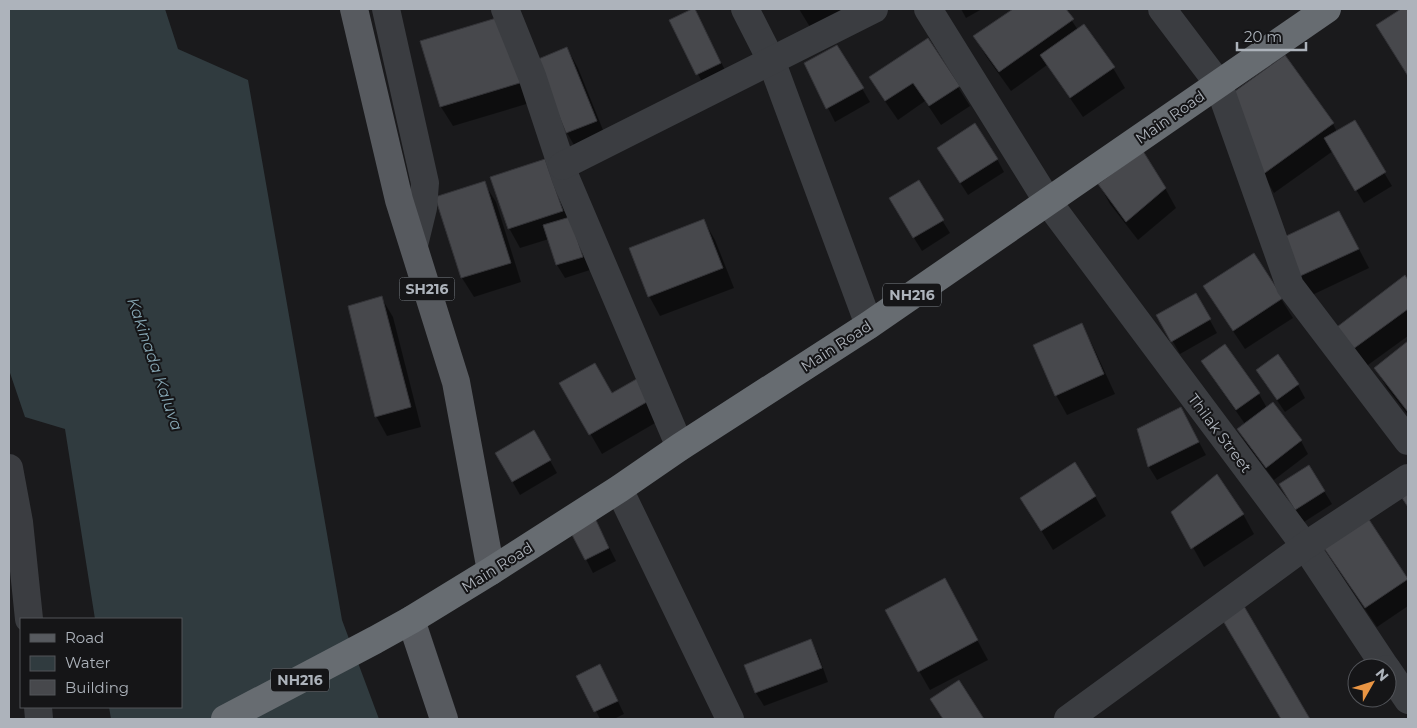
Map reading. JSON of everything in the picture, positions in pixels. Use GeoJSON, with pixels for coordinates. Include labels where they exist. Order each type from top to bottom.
{"type":"FeatureCollection","features":[{"type":"Feature","properties":{"kind":"highway","name":"Main Road"},"geometry":{"type":"LineString","coordinates":[[411,620],[619,490],[680,447],[869,325],[1327,9]]}},
{"type":"Feature","properties":{"kind":"highway","name":"NH216"},"geometry":{"type":"LineString","coordinates":[[225,719],[411,620]]}},
{"type":"Feature","properties":{"kind":"main road","name":"SH216"},"geometry":{"type":"LineString","coordinates":[[354,9],[400,200],[456,382],[491,571]]}},
{"type":"Feature","properties":{"kind":"main road"},"geometry":{"type":"LineString","coordinates":[[411,620],[444,719]]}},
{"type":"Feature","properties":{"kind":"street"},"geometry":{"type":"LineString","coordinates":[[386,9],[425,183],[423,208],[414,246]]}},
{"type":"Feature","properties":{"kind":"street"},"geometry":{"type":"LineString","coordinates":[[505,9],[532,76],[573,197],[680,447]]}},
{"type":"Feature","properties":{"kind":"street"},"geometry":{"type":"LineString","coordinates":[[745,9],[771,60],[869,325]]}},
{"type":"Feature","properties":{"kind":"street"},"geometry":{"type":"LineString","coordinates":[[562,166],[874,9]]}},
{"type":"Feature","properties":{"kind":"street","name":"Thilak Street"},"geometry":{"type":"LineString","coordinates":[[928,9],[1048,202],[1305,546],[1380,658]]}},
{"type":"Feature","properties":{"kind":"street"},"geometry":{"type":"LineString","coordinates":[[1162,9],[1218,83],[1290,286],[1408,440]]}},
{"type":"Feature","properties":{"kind":"street"},"geometry":{"type":"LineString","coordinates":[[9,473],[19,522],[29,618]]}},
{"type":"Feature","properties":{"kind":"street"},"geometry":{"type":"LineString","coordinates":[[1068,719],[1305,546],[1408,478]]}},
{"type":"Feature","properties":{"kind":"street"},"geometry":{"type":"LineString","coordinates":[[619,490],[730,719]]}},
{"type":"Feature","properties":{"kind":"street","name":"Thilak Street"},"geometry":{"type":"LineString","coordinates":[[1397,683],[1408,700]]}},
{"type":"Feature","properties":{"kind":"water","name":"Kakinada Kaluva"},"geometry":{"type":"Polygon","coordinates":[[[9,9],[165,9],[178,49],[248,80],[342,620],[379,719],[111,719],[109,708],[182,708],[182,618],[95,618],[65,429],[25,417],[9,370],[9,9]]]}},
{"type":"Feature","properties":{"kind":"building"},"geometry":{"type":"Polygon","coordinates":[[[695,9],[721,63],[696,75],[669,20],[695,9]]]}},
{"type":"Feature","properties":{"kind":"building"},"geometry":{"type":"Polygon","coordinates":[[[1013,9],[1066,9],[1074,19],[999,72],[973,36],[1013,9]]]}},
{"type":"Feature","properties":{"kind":"building"},"geometry":{"type":"Polygon","coordinates":[[[1401,9],[1408,9],[1408,76],[1376,25],[1401,9]]]}},
{"type":"Feature","properties":{"kind":"building"},"geometry":{"type":"Polygon","coordinates":[[[503,16],[523,82],[440,107],[420,41],[503,16]]]}},
{"type":"Feature","properties":{"kind":"building"},"geometry":{"type":"Polygon","coordinates":[[[1084,24],[1115,67],[1070,98],[1040,55],[1084,24]]]}},
{"type":"Feature","properties":{"kind":"building"},"geometry":{"type":"Polygon","coordinates":[[[928,38],[960,86],[929,106],[913,83],[885,101],[869,77],[928,38]]]}},
{"type":"Feature","properties":{"kind":"building"},"geometry":{"type":"Polygon","coordinates":[[[837,45],[864,88],[826,109],[804,63],[837,45]]]}},
{"type":"Feature","properties":{"kind":"building"},"geometry":{"type":"Polygon","coordinates":[[[567,47],[597,121],[566,133],[536,60],[567,47]]]}},
{"type":"Feature","properties":{"kind":"building"},"geometry":{"type":"Polygon","coordinates":[[[1285,55],[1334,123],[1262,175],[1231,94],[1285,55]]]}},
{"type":"Feature","properties":{"kind":"building"},"geometry":{"type":"Polygon","coordinates":[[[1355,120],[1386,172],[1355,191],[1324,138],[1355,120]]]}},
{"type":"Feature","properties":{"kind":"building"},"geometry":{"type":"Polygon","coordinates":[[[975,123],[998,159],[960,183],[937,148],[975,123]]]}},
{"type":"Feature","properties":{"kind":"building"},"geometry":{"type":"Polygon","coordinates":[[[1143,151],[1166,188],[1126,222],[1098,184],[1143,151]]]}},
{"type":"Feature","properties":{"kind":"building"},"geometry":{"type":"Polygon","coordinates":[[[545,159],[563,211],[508,229],[490,177],[545,159]]]}},
{"type":"Feature","properties":{"kind":"building"},"geometry":{"type":"Polygon","coordinates":[[[919,180],[944,220],[913,238],[889,198],[919,180]]]}},
{"type":"Feature","properties":{"kind":"building"},"geometry":{"type":"Polygon","coordinates":[[[485,181],[511,263],[461,278],[435,197],[485,181]]]}},
{"type":"Feature","properties":{"kind":"building"},"geometry":{"type":"Polygon","coordinates":[[[1339,211],[1359,249],[1298,277],[1282,238],[1339,211]]]}},
{"type":"Feature","properties":{"kind":"building"},"geometry":{"type":"Polygon","coordinates":[[[570,217],[583,257],[556,265],[543,225],[570,217]]]}},
{"type":"Feature","properties":{"kind":"building"},"geometry":{"type":"Polygon","coordinates":[[[704,219],[723,268],[648,297],[629,248],[704,219]]]}},
{"type":"Feature","properties":{"kind":"building"},"geometry":{"type":"Polygon","coordinates":[[[1254,253],[1283,298],[1233,331],[1203,286],[1254,253]]]}},
{"type":"Feature","properties":{"kind":"building"},"geometry":{"type":"Polygon","coordinates":[[[1405,275],[1408,280],[1408,309],[1349,352],[1333,330],[1405,275]]]}},
{"type":"Feature","properties":{"kind":"building"},"geometry":{"type":"Polygon","coordinates":[[[1196,293],[1211,319],[1171,342],[1156,315],[1196,293]]]}},
{"type":"Feature","properties":{"kind":"building"},"geometry":{"type":"Polygon","coordinates":[[[382,296],[411,407],[375,417],[348,306],[382,296]]]}},
{"type":"Feature","properties":{"kind":"building"},"geometry":{"type":"Polygon","coordinates":[[[1082,323],[1104,374],[1055,396],[1033,345],[1082,323]]]}},
{"type":"Feature","properties":{"kind":"building"},"geometry":{"type":"Polygon","coordinates":[[[1408,341],[1408,412],[1374,368],[1408,341]]]}},
{"type":"Feature","properties":{"kind":"building"},"geometry":{"type":"Polygon","coordinates":[[[1225,344],[1260,393],[1236,410],[1201,361],[1225,344]]]}},
{"type":"Feature","properties":{"kind":"building"},"geometry":{"type":"Polygon","coordinates":[[[1278,354],[1299,384],[1277,400],[1256,370],[1278,354]]]}},
{"type":"Feature","properties":{"kind":"building"},"geometry":{"type":"Polygon","coordinates":[[[595,363],[612,393],[640,377],[652,399],[589,435],[559,383],[595,363]]]}},
{"type":"Feature","properties":{"kind":"building"},"geometry":{"type":"Polygon","coordinates":[[[1273,402],[1302,440],[1266,468],[1237,429],[1273,402]]]}},
{"type":"Feature","properties":{"kind":"building"},"geometry":{"type":"Polygon","coordinates":[[[1181,407],[1199,442],[1148,467],[1137,429],[1181,407]]]}},
{"type":"Feature","properties":{"kind":"building"},"geometry":{"type":"Polygon","coordinates":[[[534,430],[551,460],[512,482],[495,453],[534,430]]]}},
{"type":"Feature","properties":{"kind":"building"},"geometry":{"type":"Polygon","coordinates":[[[1075,462],[1096,496],[1041,531],[1020,498],[1075,462]]]}},
{"type":"Feature","properties":{"kind":"building"},"geometry":{"type":"Polygon","coordinates":[[[1309,465],[1325,491],[1295,510],[1279,484],[1309,465]]]}},
{"type":"Feature","properties":{"kind":"building"},"geometry":{"type":"Polygon","coordinates":[[[1217,474],[1244,514],[1191,549],[1171,512],[1217,474]]]}},
{"type":"Feature","properties":{"kind":"building"},"geometry":{"type":"Polygon","coordinates":[[[1408,493],[1408,507],[1402,498],[1408,493]]]}},
{"type":"Feature","properties":{"kind":"building"},"geometry":{"type":"Polygon","coordinates":[[[595,518],[609,548],[585,560],[570,531],[595,518]]]}},
{"type":"Feature","properties":{"kind":"building"},"geometry":{"type":"Polygon","coordinates":[[[1368,518],[1408,579],[1365,608],[1324,548],[1368,518]]]}},
{"type":"Feature","properties":{"kind":"building"},"geometry":{"type":"Polygon","coordinates":[[[945,578],[978,640],[918,672],[885,610],[945,578]]]}},
{"type":"Feature","properties":{"kind":"building"},"geometry":{"type":"Polygon","coordinates":[[[1241,601],[1310,719],[1281,719],[1219,614],[1241,601]]]}},
{"type":"Feature","properties":{"kind":"building"},"geometry":{"type":"Polygon","coordinates":[[[811,639],[822,668],[755,693],[744,665],[811,639]]]}},
{"type":"Feature","properties":{"kind":"building"},"geometry":{"type":"Polygon","coordinates":[[[600,664],[618,701],[594,712],[576,676],[600,664]]]}},
{"type":"Feature","properties":{"kind":"building"},"geometry":{"type":"Polygon","coordinates":[[[959,680],[984,719],[943,719],[930,699],[959,680]]]}}]}
